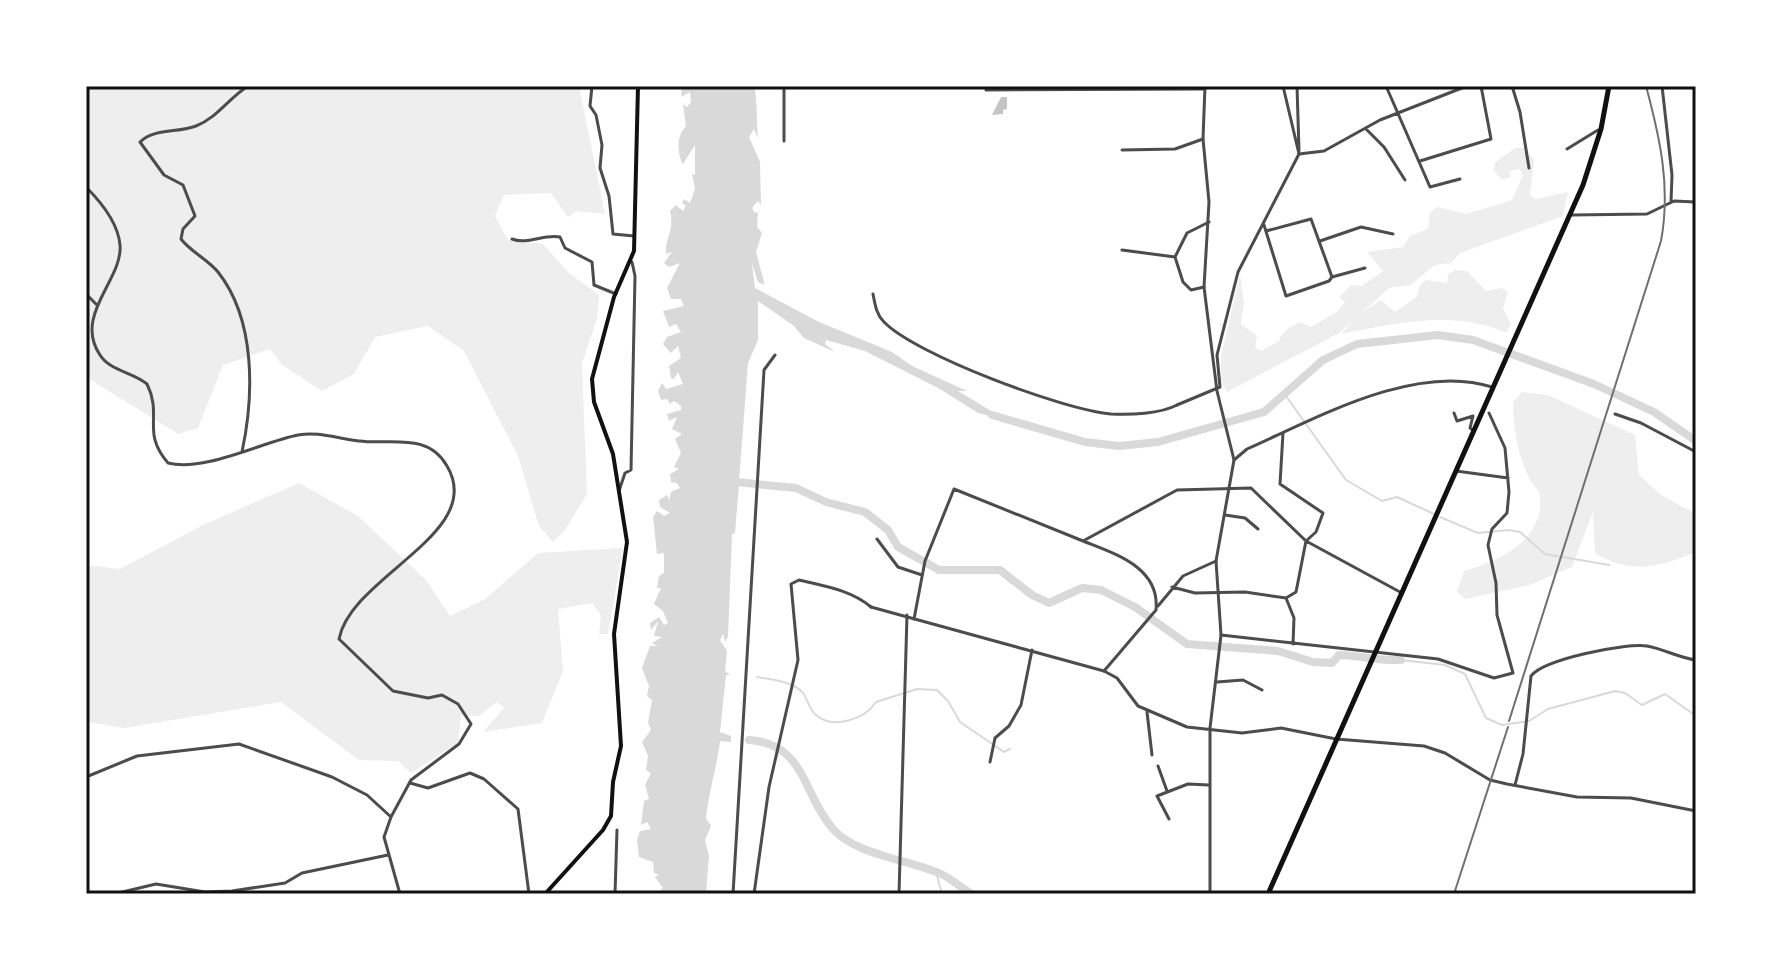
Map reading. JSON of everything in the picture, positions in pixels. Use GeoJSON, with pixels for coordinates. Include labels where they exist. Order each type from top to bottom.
{"type":"FeatureCollection","features":[{"type":"Feature","properties":{"kind":"highway"},"geometry":{"type":"LineString","coordinates":[[1268,894],[1570,215],[1601,129],[1609,86]]}},
{"type":"Feature","properties":{"kind":"main road"},"geometry":{"type":"LineString","coordinates":[[545,894],[594,841],[611,816],[613,782],[621,746],[614,634],[627,542],[613,454],[594,402],[592,379],[616,294],[632,262],[638,86]]}},
{"type":"Feature","properties":{"kind":"street"},"geometry":{"type":"LineString","coordinates":[[242,452],[250,382],[236,308],[220,275],[181,239],[183,229],[195,216],[183,185],[164,175],[140,142],[149,135],[186,129],[211,118],[233,95],[248,86]]}},
{"type":"Feature","properties":{"kind":"street"},"geometry":{"type":"LineString","coordinates":[[592,86],[590,106],[596,115],[602,145],[600,168],[609,196],[613,234],[635,236]]}},
{"type":"Feature","properties":{"kind":"street"},"geometry":{"type":"LineString","coordinates":[[784,86],[784,141]]}},
{"type":"Feature","properties":{"kind":"street"},"geometry":{"type":"LineString","coordinates":[[986,86],[986,90],[1205,87],[1203,139],[1209,222],[1204,287],[1217,392],[1234,451],[1231,486],[1216,561],[1221,635],[1210,728],[1210,894]]}},
{"type":"Feature","properties":{"kind":"street"},"geometry":{"type":"LineString","coordinates":[[1283,86],[1299,154]]}},
{"type":"Feature","properties":{"kind":"street"},"geometry":{"type":"LineString","coordinates":[[873,294],[877,313],[885,324],[952,362],[1038,396],[1112,414],[1177,405],[1217,392],[1220,387],[1217,355],[1233,289],[1299,154],[1297,86]]}},
{"type":"Feature","properties":{"kind":"street"},"geometry":{"type":"LineString","coordinates":[[1386,86],[1430,187],[1460,179]]}},
{"type":"Feature","properties":{"kind":"street"},"geometry":{"type":"LineString","coordinates":[[1299,154],[1324,151],[1399,113],[1467,86]]}},
{"type":"Feature","properties":{"kind":"street"},"geometry":{"type":"LineString","coordinates":[[1419,162],[1491,139],[1481,86]]}},
{"type":"Feature","properties":{"kind":"street"},"geometry":{"type":"LineString","coordinates":[[1512,86],[1520,112],[1529,168]]}},
{"type":"Feature","properties":{"kind":"street"},"geometry":{"type":"LineString","coordinates":[[1662,86],[1672,175],[1671,203]]}},
{"type":"Feature","properties":{"kind":"street"},"geometry":{"type":"LineString","coordinates":[[1366,129],[1384,147],[1405,180]]}},
{"type":"Feature","properties":{"kind":"street"},"geometry":{"type":"LineString","coordinates":[[1567,149],[1601,129]]}},
{"type":"Feature","properties":{"kind":"street"},"geometry":{"type":"LineString","coordinates":[[1122,150],[1175,149],[1203,139]]}},
{"type":"Feature","properties":{"kind":"street"},"geometry":{"type":"LineString","coordinates":[[86,187],[105,208],[120,243],[119,257],[97,305],[94,332],[99,354],[105,362],[147,384],[154,409],[153,441],[168,463],[189,463],[242,452],[307,433],[364,442],[403,441],[437,452],[451,473],[456,491],[451,512],[349,615],[339,639],[384,685],[402,694],[428,698],[442,695],[458,704],[471,724],[459,744],[410,783],[391,817],[384,837],[400,894]]}},
{"type":"Feature","properties":{"kind":"street"},"geometry":{"type":"LineString","coordinates":[[1570,215],[1647,214],[1671,203],[1696,202]]}},
{"type":"Feature","properties":{"kind":"street"},"geometry":{"type":"LineString","coordinates":[[1266,231],[1309,218],[1332,277]]}},
{"type":"Feature","properties":{"kind":"street"},"geometry":{"type":"LineString","coordinates":[[1204,287],[1191,290],[1186,286],[1175,257],[1187,233],[1209,222]]}},
{"type":"Feature","properties":{"kind":"street"},"geometry":{"type":"LineString","coordinates":[[1264,225],[1286,296],[1332,277],[1365,268]]}},
{"type":"Feature","properties":{"kind":"street"},"geometry":{"type":"LineString","coordinates":[[1320,241],[1361,227],[1393,234]]}},
{"type":"Feature","properties":{"kind":"street"},"geometry":{"type":"LineString","coordinates":[[512,239],[525,241],[542,235],[560,237],[565,248],[592,262],[594,285],[616,294]]}},
{"type":"Feature","properties":{"kind":"street"},"geometry":{"type":"LineString","coordinates":[[1122,250],[1175,257]]}},
{"type":"Feature","properties":{"kind":"street"},"geometry":{"type":"LineString","coordinates":[[619,491],[625,473],[631,470],[635,276],[632,262]]}},
{"type":"Feature","properties":{"kind":"street"},"geometry":{"type":"LineString","coordinates":[[86,294],[97,305]]}},
{"type":"Feature","properties":{"kind":"street"},"geometry":{"type":"LineString","coordinates":[[733,894],[764,370],[775,355]]}},
{"type":"Feature","properties":{"kind":"street"},"geometry":{"type":"LineString","coordinates":[[1234,460],[1247,449],[1374,394],[1433,383],[1492,387]]}},
{"type":"Feature","properties":{"kind":"street"},"geometry":{"type":"LineString","coordinates":[[1454,413],[1457,421],[1473,416],[1470,428],[1473,430]]}},
{"type":"Feature","properties":{"kind":"street"},"geometry":{"type":"LineString","coordinates":[[1221,635],[1438,659],[1494,678],[1513,673],[1497,615],[1496,583],[1488,545],[1492,529],[1507,513],[1508,478],[1505,448],[1489,413]]}},
{"type":"Feature","properties":{"kind":"street"},"geometry":{"type":"LineString","coordinates":[[1615,414],[1641,423],[1696,452]]}},
{"type":"Feature","properties":{"kind":"street"},"geometry":{"type":"LineString","coordinates":[[1172,587],[1217,594],[1245,592],[1286,598],[1296,592],[1306,541],[1316,532],[1323,513],[1280,484],[1283,433]]}},
{"type":"Feature","properties":{"kind":"street"},"geometry":{"type":"LineString","coordinates":[[1455,471],[1508,478]]}},
{"type":"Feature","properties":{"kind":"street"},"geometry":{"type":"LineString","coordinates":[[1083,541],[1169,493],[1231,486],[1251,488],[1306,541],[1400,592]]}},
{"type":"Feature","properties":{"kind":"street"},"geometry":{"type":"LineString","coordinates":[[914,619],[922,575],[954,489],[1123,556],[1149,579],[1156,610]]}},
{"type":"Feature","properties":{"kind":"street"},"geometry":{"type":"LineString","coordinates":[[1225,515],[1245,518],[1258,529]]}},
{"type":"Feature","properties":{"kind":"street"},"geometry":{"type":"LineString","coordinates":[[877,539],[898,567],[922,575]]}},
{"type":"Feature","properties":{"kind":"street"},"geometry":{"type":"LineString","coordinates":[[1104,671],[1183,576],[1216,561]]}},
{"type":"Feature","properties":{"kind":"street"},"geometry":{"type":"LineString","coordinates":[[754,894],[777,751],[798,660],[791,584],[799,580],[832,591],[851,592],[871,607],[1104,671],[1117,678],[1138,706],[1187,727],[1242,733],[1281,728],[1336,739],[1431,747],[1490,780],[1577,797],[1631,798],[1696,811]]}},
{"type":"Feature","properties":{"kind":"street"},"geometry":{"type":"LineString","coordinates":[[1286,598],[1294,618],[1293,644]]}},
{"type":"Feature","properties":{"kind":"street"},"geometry":{"type":"LineString","coordinates":[[899,894],[907,615]]}},
{"type":"Feature","properties":{"kind":"street"},"geometry":{"type":"LineString","coordinates":[[1515,786],[1523,754],[1531,676],[1536,670],[1571,657],[1645,645],[1696,660]]}},
{"type":"Feature","properties":{"kind":"street"},"geometry":{"type":"LineString","coordinates":[[990,762],[995,738],[1009,726],[1021,705],[1032,650]]}},
{"type":"Feature","properties":{"kind":"street"},"geometry":{"type":"LineString","coordinates":[[1217,682],[1243,680],[1262,690]]}},
{"type":"Feature","properties":{"kind":"street"},"geometry":{"type":"LineString","coordinates":[[1147,712],[1152,755]]}},
{"type":"Feature","properties":{"kind":"street"},"geometry":{"type":"LineString","coordinates":[[86,777],[137,756],[239,744],[332,777],[367,795],[391,817]]}},
{"type":"Feature","properties":{"kind":"street"},"geometry":{"type":"LineString","coordinates":[[1158,766],[1167,791]]}},
{"type":"Feature","properties":{"kind":"street"},"geometry":{"type":"LineString","coordinates":[[410,783],[428,788],[470,773],[484,779],[518,809],[529,894]]}},
{"type":"Feature","properties":{"kind":"street"},"geometry":{"type":"LineString","coordinates":[[1169,819],[1157,796],[1188,784],[1209,785]]}},
{"type":"Feature","properties":{"kind":"street"},"geometry":{"type":"LineString","coordinates":[[615,894],[617,830]]}},
{"type":"Feature","properties":{"kind":"street"},"geometry":{"type":"LineString","coordinates":[[114,894],[156,884],[205,892],[232,892],[285,883],[302,873],[388,855]]}},
{"type":"Feature","properties":{"kind":"shaded area"},"geometry":{"type":"Polygon","coordinates":[[[86,86],[579,86],[605,214],[576,211],[568,217],[551,193],[504,195],[495,216],[508,240],[543,244],[569,273],[599,295],[597,319],[582,363],[587,494],[565,530],[553,542],[539,526],[518,456],[464,351],[428,326],[375,337],[354,374],[322,391],[282,365],[270,349],[223,365],[198,428],[178,434],[86,377],[86,86]]]}},
{"type":"Feature","properties":{"kind":"shaded area"},"geometry":{"type":"Polygon","coordinates":[[[682,86],[754,86],[758,139],[754,129],[749,137],[760,162],[761,205],[758,201],[752,208],[755,213],[758,212],[757,227],[762,233],[756,252],[764,282],[764,285],[758,282],[752,263],[755,288],[819,322],[892,352],[912,366],[967,391],[958,391],[1006,420],[978,413],[940,389],[865,351],[826,340],[825,344],[835,352],[804,338],[794,326],[758,301],[758,340],[748,363],[739,481],[743,484],[739,484],[735,533],[732,534],[728,637],[725,642],[723,634],[720,640],[727,651],[725,671],[730,675],[726,675],[720,732],[731,736],[731,742],[720,741],[707,808],[706,818],[711,826],[705,840],[709,856],[706,894],[656,894],[663,888],[655,877],[659,875],[654,873],[653,862],[639,857],[637,840],[640,831],[651,829],[647,822],[641,825],[644,801],[649,799],[645,785],[651,773],[646,770],[648,756],[642,742],[651,730],[648,723],[652,700],[647,696],[649,686],[642,668],[650,646],[657,646],[652,643],[662,637],[654,636],[658,621],[651,630],[650,623],[659,617],[664,625],[668,623],[663,611],[654,604],[661,588],[657,588],[659,576],[664,573],[664,553],[657,554],[653,517],[657,511],[664,516],[670,513],[660,507],[659,500],[667,495],[669,500],[671,492],[680,488],[677,483],[671,482],[670,474],[679,469],[674,467],[681,453],[675,439],[682,434],[672,429],[677,417],[669,421],[667,414],[681,410],[681,406],[674,401],[670,404],[667,399],[661,400],[658,391],[662,383],[666,389],[683,384],[678,372],[674,379],[671,378],[669,366],[681,358],[678,346],[671,353],[663,344],[667,337],[681,332],[676,324],[669,327],[663,311],[684,306],[681,299],[671,299],[667,288],[680,263],[669,267],[664,263],[672,252],[666,254],[670,211],[676,205],[683,211],[686,206],[682,203],[684,199],[690,203],[695,189],[692,174],[695,175],[695,145],[683,164],[679,151],[680,135],[686,126],[683,104],[687,107],[691,102],[690,92],[681,97],[682,86]]]}},
{"type":"Feature","properties":{"kind":"shaded area"},"geometry":{"type":"Polygon","coordinates":[[[1515,148],[1524,148],[1534,160],[1530,195],[1536,199],[1568,192],[1563,216],[1460,253],[1451,263],[1435,265],[1410,285],[1389,288],[1339,333],[1227,392],[1221,381],[1221,356],[1240,275],[1244,304],[1241,324],[1257,336],[1255,347],[1261,351],[1279,341],[1285,331],[1296,324],[1300,322],[1310,327],[1337,312],[1345,302],[1339,297],[1351,285],[1362,286],[1383,271],[1367,252],[1403,247],[1410,236],[1428,229],[1430,213],[1437,207],[1466,214],[1512,200],[1523,175],[1520,169],[1509,171],[1511,177],[1502,180],[1494,171],[1495,162],[1515,148]]]}},
{"type":"Feature","properties":{"kind":"shaded area"},"geometry":{"type":"Polygon","coordinates":[[[1455,270],[1467,271],[1486,291],[1502,288],[1508,292],[1503,308],[1511,324],[1506,333],[1486,326],[1445,320],[1403,323],[1341,334],[1358,315],[1381,300],[1395,312],[1417,297],[1420,285],[1426,280],[1447,283],[1448,275],[1455,270]]]}},
{"type":"Feature","properties":{"kind":"shaded area"},"geometry":{"type":"Polygon","coordinates":[[[1522,392],[1548,395],[1635,435],[1639,475],[1661,495],[1696,514],[1696,552],[1657,565],[1633,566],[1608,560],[1595,553],[1593,512],[1572,567],[1530,585],[1465,599],[1457,592],[1464,571],[1491,562],[1517,547],[1535,525],[1540,511],[1539,494],[1526,471],[1515,432],[1513,402],[1522,392]]]}},
{"type":"Feature","properties":{"kind":"shaded area"},"geometry":{"type":"Polygon","coordinates":[[[299,483],[358,516],[426,580],[450,616],[485,599],[538,553],[623,548],[608,634],[599,634],[601,615],[592,603],[558,609],[563,671],[542,723],[483,732],[504,708],[497,702],[479,716],[461,715],[458,743],[411,773],[398,761],[359,760],[281,702],[124,728],[86,722],[86,565],[120,569],[203,525],[299,483]]]}},
{"type":"Feature","properties":{"kind":"building"},"geometry":{"type":"Polygon","coordinates":[[[1001,97],[1007,97],[1007,109],[1003,110],[1003,114],[992,115],[1001,97]]]}},
{"type":"Feature","properties":{"kind":"waterway"},"geometry":{"type":"LineString","coordinates":[[992,415],[1085,442],[1119,446],[1158,442],[1264,412],[1323,360],[1357,344],[1438,335],[1473,340],[1594,384],[1654,412],[1696,441]]}},
{"type":"Feature","properties":{"kind":"waterway"},"geometry":{"type":"LineString","coordinates":[[1286,396],[1346,480],[1382,501],[1397,497],[1434,514]]}},
{"type":"Feature","properties":{"kind":"waterway"},"geometry":{"type":"LineString","coordinates":[[735,482],[796,488],[826,502],[865,512],[888,530],[898,547],[939,570],[1000,570],[1032,595],[1049,603],[1082,588],[1101,590],[1135,607],[1187,644],[1278,651],[1313,662],[1332,663],[1339,655],[1401,660]]}},
{"type":"Feature","properties":{"kind":"waterway"},"geometry":{"type":"LineString","coordinates":[[1440,517],[1478,533],[1520,532],[1545,554],[1609,565]]}},
{"type":"Feature","properties":{"kind":"waterway"},"geometry":{"type":"LineString","coordinates":[[1401,660],[1445,665],[1465,674],[1486,718],[1502,725],[1529,721],[1548,709],[1615,691],[1625,693],[1642,705],[1665,694],[1696,716]]}},
{"type":"Feature","properties":{"kind":"waterway"},"geometry":{"type":"LineString","coordinates":[[757,677],[794,686],[803,693],[816,715],[831,722],[857,718],[876,702],[917,689],[937,690],[948,701],[960,722],[1004,752],[1010,749]]}},
{"type":"Feature","properties":{"kind":"waterway"},"geometry":{"type":"LineString","coordinates":[[749,740],[768,744],[792,761],[823,815],[843,838],[869,851],[941,874],[972,894]]}},
{"type":"Feature","properties":{"kind":"waterway"},"geometry":{"type":"LineString","coordinates":[[936,872],[942,894]]}},
{"type":"Feature","properties":{"kind":"railway"},"geometry":{"type":"LineString","coordinates":[[1509,721],[1661,241],[1664,182],[1656,125],[1646,86]]}},
{"type":"Feature","properties":{"kind":"railway"},"geometry":{"type":"LineString","coordinates":[[1454,894],[1508,727]]}}]}
